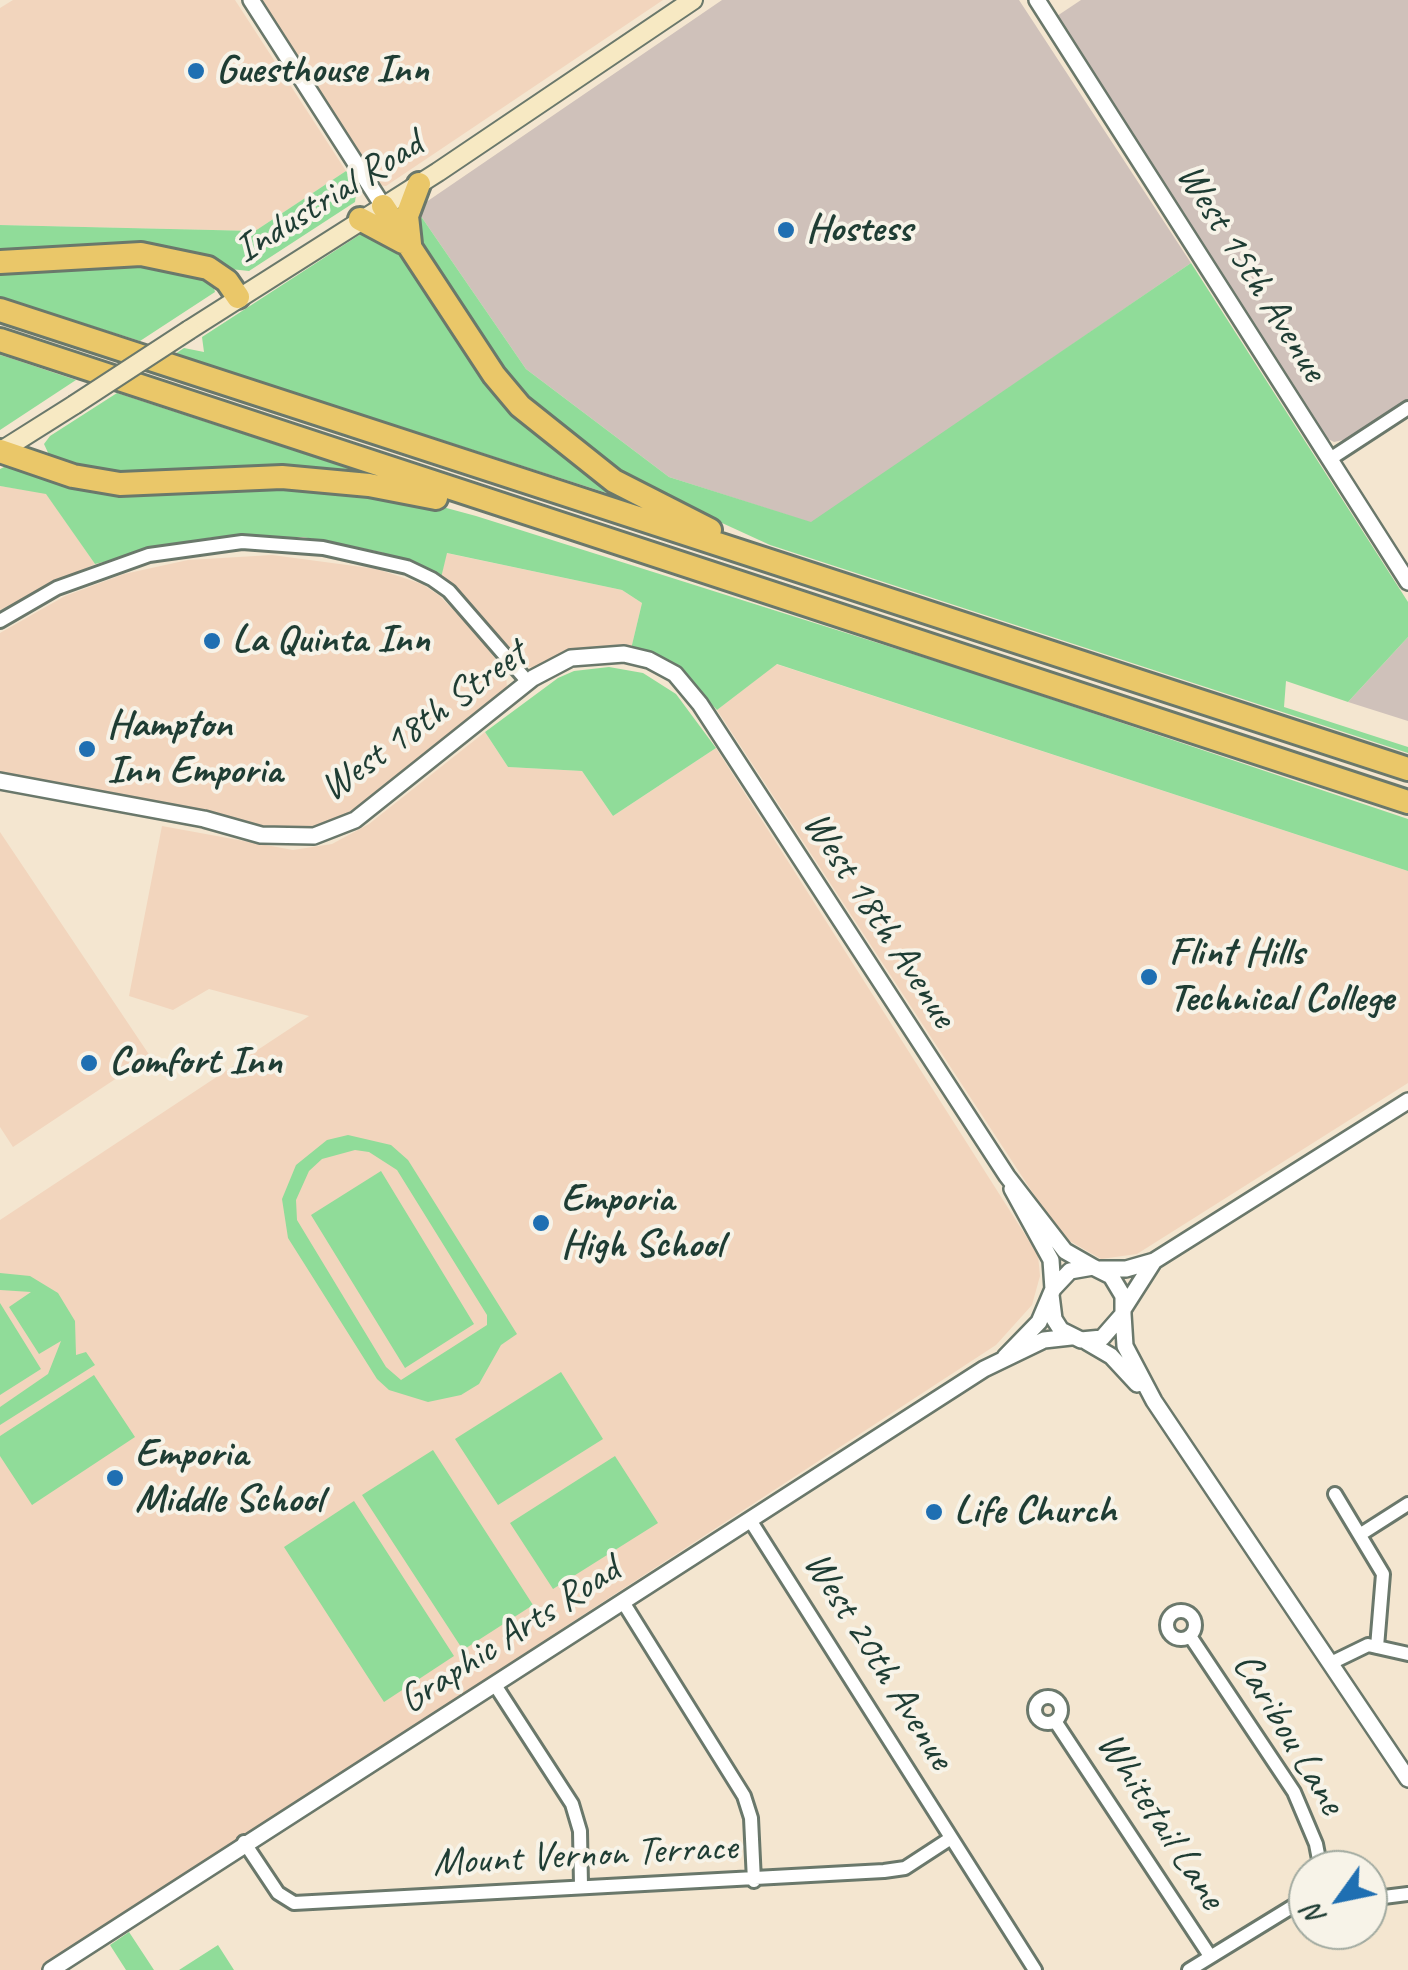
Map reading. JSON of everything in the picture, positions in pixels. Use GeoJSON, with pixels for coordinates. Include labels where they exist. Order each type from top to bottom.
{"type":"FeatureCollection","features":[{"type":"Feature","properties":{"kind":"highway"},"geometry":{"type":"LineString","coordinates":[[410,248],[407,216],[419,184]]}},
{"type":"Feature","properties":{"kind":"highway"},"geometry":{"type":"LineString","coordinates":[[383,206],[494,375],[560,442],[641,497],[808,576]]}},
{"type":"Feature","properties":{"kind":"highway"},"geometry":{"type":"LineString","coordinates":[[360,219],[384,228],[410,248]]}},
{"type":"Feature","properties":{"kind":"highway"},"geometry":{"type":"LineString","coordinates":[[0,262],[141,254],[208,268],[226,280],[238,297]]}},
{"type":"Feature","properties":{"kind":"highway"},"geometry":{"type":"LineString","coordinates":[[0,310],[808,576],[1114,670],[1408,769]]}},
{"type":"Feature","properties":{"kind":"highway"},"geometry":{"type":"LineString","coordinates":[[0,340],[503,509],[1408,802]]}},
{"type":"Feature","properties":{"kind":"highway"},"geometry":{"type":"LineString","coordinates":[[0,451],[73,476],[120,484],[282,477],[369,485],[503,509]]}},
{"type":"Feature","properties":{"kind":"main road","name":"Industrial Road"},"geometry":{"type":"LineString","coordinates":[[0,451],[419,184],[693,0]]}},
{"type":"Feature","properties":{"kind":"street"},"geometry":{"type":"LineString","coordinates":[[251,0],[383,206]]}},
{"type":"Feature","properties":{"kind":"street","name":"West 15th Avenue"},"geometry":{"type":"LineString","coordinates":[[1037,0],[1408,582]]}},
{"type":"Feature","properties":{"kind":"street"},"geometry":{"type":"LineString","coordinates":[[1330,460],[1408,408]]}},
{"type":"Feature","properties":{"kind":"street"},"geometry":{"type":"LineString","coordinates":[[0,620],[56,588],[149,555],[242,542],[323,548],[390,563],[449,591],[528,682]]}},
{"type":"Feature","properties":{"kind":"street","name":"West 18th Street"},"geometry":{"type":"LineString","coordinates":[[0,781],[204,820],[261,836],[314,836],[370,809],[528,682],[571,658],[624,654],[675,674],[696,699]]}},
{"type":"Feature","properties":{"kind":"street","name":"West 18th Avenue"},"geometry":{"type":"LineString","coordinates":[[696,699],[1007,1176],[1065,1251],[1096,1268]]}},
{"type":"Feature","properties":{"kind":"street"},"geometry":{"type":"LineString","coordinates":[[1154,1401],[1111,1356],[1076,1339],[1054,1320],[1052,1292],[1070,1272],[1126,1269],[1154,1261],[1408,1101]]}},
{"type":"Feature","properties":{"kind":"street","name":"West 18th Avenue"},"geometry":{"type":"LineString","coordinates":[[1007,1176],[1051,1260],[1052,1292]]}},
{"type":"Feature","properties":{"kind":"street"},"geometry":{"type":"LineString","coordinates":[[1076,1339],[1102,1338],[1154,1261]]}},
{"type":"Feature","properties":{"kind":"street"},"geometry":{"type":"LineString","coordinates":[[1096,1268],[1119,1285],[1125,1346],[1154,1401],[1408,1779]]}},
{"type":"Feature","properties":{"kind":"street","name":"Graphic Arts Road"},"geometry":{"type":"LineString","coordinates":[[1006,1356],[1039,1322],[1052,1292]]}},
{"type":"Feature","properties":{"kind":"street","name":"Graphic Arts Road"},"geometry":{"type":"LineString","coordinates":[[51,1970],[244,1842],[1006,1356],[1044,1340],[1076,1339]]}},
{"type":"Feature","properties":{"kind":"street"},"geometry":{"type":"LineString","coordinates":[[1334,1494],[1382,1574],[1377,1647]]}},
{"type":"Feature","properties":{"kind":"street"},"geometry":{"type":"LineString","coordinates":[[1361,1534],[1408,1504]]}},
{"type":"Feature","properties":{"kind":"street","name":"West 20th Avenue"},"geometry":{"type":"LineString","coordinates":[[750,1520],[1035,1970]]}},
{"type":"Feature","properties":{"kind":"street"},"geometry":{"type":"LineString","coordinates":[[623,1602],[744,1796],[751,1818],[754,1881]]}},
{"type":"Feature","properties":{"kind":"street","name":"Caribou Lane"},"geometry":{"type":"LineString","coordinates":[[1190,1636],[1294,1792],[1317,1850]]}},
{"type":"Feature","properties":{"kind":"street"},"geometry":{"type":"LineString","coordinates":[[1331,1664],[1355,1650],[1377,1647],[1408,1654]]}},
{"type":"Feature","properties":{"kind":"street"},"geometry":{"type":"LineString","coordinates":[[495,1685],[578,1818],[582,1886]]}},
{"type":"Feature","properties":{"kind":"street","name":"Whitetail Lane"},"geometry":{"type":"LineString","coordinates":[[1055,1722],[1210,1956]]}},
{"type":"Feature","properties":{"kind":"street","name":"Mount Vernon Terrace"},"geometry":{"type":"LineString","coordinates":[[244,1842],[278,1892],[294,1903],[582,1886],[754,1881],[905,1868],[950,1838]]}},
{"type":"Feature","properties":{"kind":"street"},"geometry":{"type":"LineString","coordinates":[[1189,1970],[1288,1909]]}},
{"type":"Feature","properties":{"kind":"shaded area"},"geometry":{"type":"Polygon","coordinates":[[[13,0],[235,0],[346,171],[255,231],[0,225],[0,8],[13,0]]]}},
{"type":"Feature","properties":{"kind":"shaded area"},"geometry":{"type":"Polygon","coordinates":[[[255,0],[663,0],[386,186],[378,185],[255,0]]]}},
{"type":"Feature","properties":{"kind":"shaded area"},"geometry":{"type":"Polygon","coordinates":[[[722,0],[1019,0],[1191,263],[812,523],[669,477],[526,369],[416,209],[722,0]]]}},
{"type":"Feature","properties":{"kind":"shaded area"},"geometry":{"type":"Polygon","coordinates":[[[1081,0],[1408,0],[1408,402],[1347,439],[1334,442],[1324,437],[1057,16],[1081,0]]]}},
{"type":"Feature","properties":{"kind":"shaded area"},"geometry":{"type":"Polygon","coordinates":[[[0,486],[46,493],[95,564],[0,610],[0,486]]]}},
{"type":"Feature","properties":{"kind":"shaded area"},"geometry":{"type":"Polygon","coordinates":[[[446,553],[622,590],[642,603],[631,649],[580,650],[532,668],[517,663],[471,604],[441,578],[446,553]]]}},
{"type":"Feature","properties":{"kind":"shaded area"},"geometry":{"type":"Polygon","coordinates":[[[272,555],[377,569],[422,584],[440,596],[477,635],[506,673],[507,689],[358,806],[333,822],[308,828],[267,827],[0,775],[0,633],[65,596],[124,574],[188,560],[272,555]]]}},
{"type":"Feature","properties":{"kind":"shaded area"},"geometry":{"type":"Polygon","coordinates":[[[1408,637],[1408,721],[1348,702],[1408,637]]]}},
{"type":"Feature","properties":{"kind":"shaded area","name":"Flint Hills Technical College"},"geometry":{"type":"Polygon","coordinates":[[[776,664],[1408,871],[1408,1083],[1137,1254],[1101,1259],[1061,1236],[717,710],[776,664]]]}},
{"type":"Feature","properties":{"kind":"shaded area","name":"Emporia High School"},"geometry":{"type":"Polygon","coordinates":[[[485,732],[508,767],[582,771],[613,816],[716,748],[1038,1255],[1040,1276],[1032,1305],[996,1345],[40,1970],[0,1970],[0,1220],[309,1016],[209,989],[173,1010],[129,996],[162,826],[293,850],[332,844],[369,824],[485,732]]]}},
{"type":"Feature","properties":{"kind":"shaded area"},"geometry":{"type":"Polygon","coordinates":[[[0,832],[150,1056],[13,1147],[0,1127],[0,832]]]}},
{"type":"Feature","properties":{"kind":"green space"},"geometry":{"type":"Polygon","coordinates":[[[346,171],[357,187],[355,202],[249,271],[230,269],[197,254],[164,246],[0,253],[0,225],[255,231],[346,171]]]}},
{"type":"Feature","properties":{"kind":"green space"},"geometry":{"type":"Polygon","coordinates":[[[416,209],[526,369],[669,477],[811,522],[1191,263],[1408,602],[1408,637],[1348,702],[1286,681],[1284,707],[1408,747],[1408,753],[770,545],[624,478],[513,385],[416,244],[416,209]]]}},
{"type":"Feature","properties":{"kind":"green space"},"geometry":{"type":"Polygon","coordinates":[[[367,230],[402,254],[460,340],[617,491],[616,496],[175,354],[184,348],[204,352],[202,337],[367,230]]]}},
{"type":"Feature","properties":{"kind":"green space"},"geometry":{"type":"Polygon","coordinates":[[[179,263],[212,281],[215,292],[140,341],[0,297],[0,266],[179,263]]]}},
{"type":"Feature","properties":{"kind":"green space"},"geometry":{"type":"Polygon","coordinates":[[[0,355],[10,358],[76,380],[0,430],[0,355]]]}},
{"type":"Feature","properties":{"kind":"green space"},"geometry":{"type":"Polygon","coordinates":[[[117,393],[363,473],[105,476],[50,457],[44,444],[50,436],[117,393]]]}},
{"type":"Feature","properties":{"kind":"green space"},"geometry":{"type":"Polygon","coordinates":[[[10,464],[290,484],[413,499],[476,516],[976,674],[1408,819],[1408,871],[777,664],[717,710],[678,670],[631,649],[642,603],[622,590],[447,553],[441,578],[381,552],[303,537],[213,537],[95,564],[46,494],[0,486],[0,469],[10,464]]]}},
{"type":"Feature","properties":{"kind":"green space"},"geometry":{"type":"Polygon","coordinates":[[[609,667],[643,673],[676,694],[716,748],[613,816],[582,771],[508,767],[485,732],[558,678],[574,671],[609,667]]]}},
{"type":"Feature","properties":{"kind":"green space"},"geometry":{"type":"Polygon","coordinates":[[[348,1135],[391,1145],[408,1160],[517,1334],[501,1345],[479,1384],[461,1395],[428,1402],[389,1390],[377,1379],[288,1238],[282,1199],[296,1165],[327,1140],[348,1135]],[[355,1150],[322,1159],[309,1171],[296,1200],[297,1220],[386,1367],[401,1380],[487,1325],[487,1315],[397,1170],[369,1152],[355,1150]]]}},
{"type":"Feature","properties":{"kind":"green space"},"geometry":{"type":"Polygon","coordinates":[[[381,1171],[474,1324],[405,1368],[311,1215],[381,1171]]]}},
{"type":"Feature","properties":{"kind":"green space"},"geometry":{"type":"Polygon","coordinates":[[[0,1273],[30,1276],[58,1293],[75,1321],[76,1355],[86,1352],[95,1365],[0,1425],[0,1407],[48,1374],[61,1341],[39,1354],[9,1307],[31,1292],[0,1290],[0,1273]]]}},
{"type":"Feature","properties":{"kind":"green space"},"geometry":{"type":"Polygon","coordinates":[[[0,1303],[41,1369],[0,1395],[0,1303]]]}},
{"type":"Feature","properties":{"kind":"green space"},"geometry":{"type":"Polygon","coordinates":[[[561,1372],[603,1439],[498,1505],[455,1439],[561,1372]]]}},
{"type":"Feature","properties":{"kind":"green space"},"geometry":{"type":"Polygon","coordinates":[[[94,1375],[135,1437],[32,1505],[0,1456],[0,1436],[94,1375]]]}},
{"type":"Feature","properties":{"kind":"green space"},"geometry":{"type":"Polygon","coordinates":[[[433,1450],[533,1605],[463,1650],[362,1495],[433,1450]]]}},
{"type":"Feature","properties":{"kind":"green space"},"geometry":{"type":"Polygon","coordinates":[[[615,1456],[658,1523],[553,1589],[510,1523],[615,1456]]]}},
{"type":"Feature","properties":{"kind":"green space"},"geometry":{"type":"Polygon","coordinates":[[[354,1501],[454,1656],[384,1702],[284,1547],[354,1501]]]}},
{"type":"Feature","properties":{"kind":"green space"},"geometry":{"type":"Polygon","coordinates":[[[129,1932],[154,1970],[126,1970],[110,1945],[129,1932]]]}},
{"type":"Feature","properties":{"kind":"green space"},"geometry":{"type":"Polygon","coordinates":[[[218,1945],[234,1970],[179,1970],[218,1945]]]}},
{"type":"Feature","properties":{"kind":"place","name":"Guesthouse Inn"},"geometry":{"type":"Point","coordinates":[196,71]}},
{"type":"Feature","properties":{"kind":"place","name":"Hostess"},"geometry":{"type":"Point","coordinates":[786,230]}},
{"type":"Feature","properties":{"kind":"place","name":"La Quinta Inn"},"geometry":{"type":"Point","coordinates":[212,641]}},
{"type":"Feature","properties":{"kind":"place","name":"Hampton Inn Emporia"},"geometry":{"type":"Point","coordinates":[87,749]}},
{"type":"Feature","properties":{"kind":"place","name":"Flint Hills Technical College"},"geometry":{"type":"Point","coordinates":[1149,977]}},
{"type":"Feature","properties":{"kind":"place","name":"Comfort Inn"},"geometry":{"type":"Point","coordinates":[89,1063]}},
{"type":"Feature","properties":{"kind":"place","name":"Emporia High School"},"geometry":{"type":"Point","coordinates":[541,1223]}},
{"type":"Feature","properties":{"kind":"place","name":"Emporia Middle School"},"geometry":{"type":"Point","coordinates":[115,1478]}},
{"type":"Feature","properties":{"kind":"place","name":"Life Church"},"geometry":{"type":"Point","coordinates":[934,1512]}}]}
